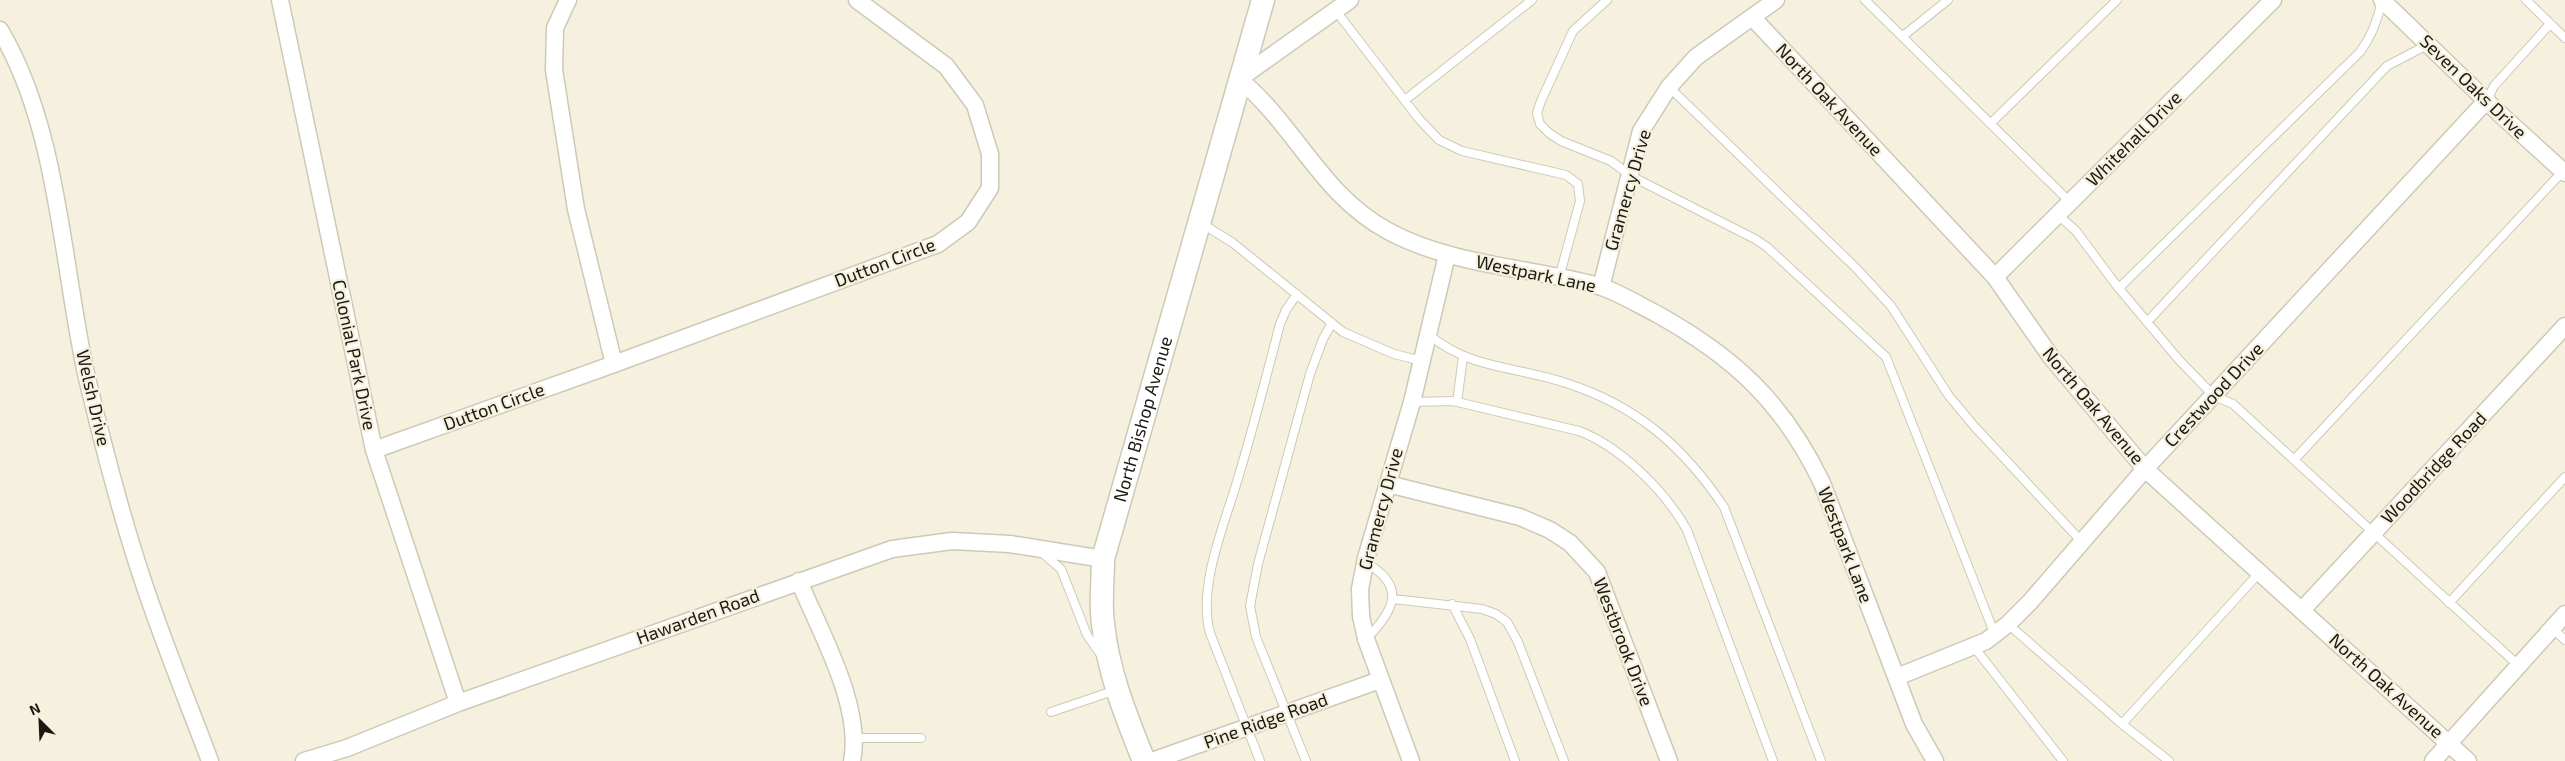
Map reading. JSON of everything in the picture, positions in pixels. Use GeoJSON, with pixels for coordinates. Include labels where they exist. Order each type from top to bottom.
{"type":"FeatureCollection","features":[{"type":"Feature","properties":{"kind":"main road"},"geometry":{"type":"LineString","coordinates":[[1239,79],[1248,0]]}},
{"type":"Feature","properties":{"kind":"main road"},"geometry":{"type":"LineString","coordinates":[[1239,79],[1264,0]]}},
{"type":"Feature","properties":{"kind":"main road","name":"North Bishop Avenue"},"geometry":{"type":"LineString","coordinates":[[1144,761],[1114,681],[1103,624],[1104,558],[1239,79]]}},
{"type":"Feature","properties":{"kind":"street","name":"Colonial Park Drive"},"geometry":{"type":"LineString","coordinates":[[280,0],[374,450],[458,703]]}},
{"type":"Feature","properties":{"kind":"street"},"geometry":{"type":"LineString","coordinates":[[568,0],[555,28],[554,70],[576,209],[614,364]]}},
{"type":"Feature","properties":{"kind":"street","name":"Dutton Circle"},"geometry":{"type":"LineString","coordinates":[[374,450],[614,364],[938,244],[968,222],[990,188],[990,154],[975,106],[946,66],[857,0]]}},
{"type":"Feature","properties":{"kind":"street"},"geometry":{"type":"LineString","coordinates":[[1239,79],[1350,0]]}},
{"type":"Feature","properties":{"kind":"street","name":"Gramercy Drive"},"geometry":{"type":"LineString","coordinates":[[1601,287],[1641,131],[1668,87],[1696,57],[1776,0]]}},
{"type":"Feature","properties":{"kind":"street","name":"Whitehall Drive"},"geometry":{"type":"LineString","coordinates":[[1995,277],[2272,0]]}},
{"type":"Feature","properties":{"kind":"street","name":"Seven Oaks Drive"},"geometry":{"type":"LineString","coordinates":[[2382,0],[2564,172]]}},
{"type":"Feature","properties":{"kind":"street","name":"North Oak Avenue"},"geometry":{"type":"LineString","coordinates":[[1753,18],[1995,277],[2051,357],[2145,469],[2468,761]]}},
{"type":"Feature","properties":{"kind":"street","name":"Welsh Drive"},"geometry":{"type":"LineString","coordinates":[[0,30],[30,96],[46,152],[87,376],[117,498],[142,579],[210,761]]}},
{"type":"Feature","properties":{"kind":"street","name":"Westpark Lane"},"geometry":{"type":"LineString","coordinates":[[1239,79],[1257,94],[1287,128],[1321,175],[1344,201],[1366,218],[1390,232],[1447,255],[1601,287],[1696,336],[1716,351],[1770,400],[1811,460],[1822,483],[1914,724],[1935,761]]}},
{"type":"Feature","properties":{"kind":"street","name":"Crestwood Drive"},"geometry":{"type":"LineString","coordinates":[[1897,677],[1974,647],[2008,624],[2030,602],[2145,469],[2487,100]]}},
{"type":"Feature","properties":{"kind":"street","name":"Gramercy Drive"},"geometry":{"type":"LineString","coordinates":[[1411,761],[1366,639],[1361,616],[1360,589],[1365,562],[1412,402],[1447,255]]}},
{"type":"Feature","properties":{"kind":"street","name":"Woodbridge Road"},"geometry":{"type":"LineString","coordinates":[[2302,610],[2565,326]]}},
{"type":"Feature","properties":{"kind":"street","name":"Westbrook Drive"},"geometry":{"type":"LineString","coordinates":[[1388,484],[1520,517],[1550,530],[1575,548],[1597,572],[1669,761]]}},
{"type":"Feature","properties":{"kind":"street","name":"Hawarden Road"},"geometry":{"type":"LineString","coordinates":[[304,761],[349,754],[458,703],[892,549],[952,541],[1010,544],[1104,558]]}},
{"type":"Feature","properties":{"kind":"street"},"geometry":{"type":"LineString","coordinates":[[799,581],[848,697],[855,746],[852,761]]}},
{"type":"Feature","properties":{"kind":"street"},"geometry":{"type":"LineString","coordinates":[[2433,761],[2565,614]]}},
{"type":"Feature","properties":{"kind":"street","name":"Pine Ridge Road"},"geometry":{"type":"LineString","coordinates":[[1152,761],[1380,680]]}},
{"type":"Feature","properties":{"kind":"lane"},"geometry":{"type":"LineString","coordinates":[[1405,100],[1532,0]]}},
{"type":"Feature","properties":{"kind":"lane"},"geometry":{"type":"LineString","coordinates":[[1607,0],[1573,31],[1537,113],[1540,124],[1561,141],[1611,160],[1629,174],[1767,247],[1886,357],[1995,634]]}},
{"type":"Feature","properties":{"kind":"lane"},"geometry":{"type":"LineString","coordinates":[[1865,0],[2070,202]]}},
{"type":"Feature","properties":{"kind":"lane"},"geometry":{"type":"LineString","coordinates":[[1903,36],[1948,0]]}},
{"type":"Feature","properties":{"kind":"lane"},"geometry":{"type":"LineString","coordinates":[[1991,123],[2117,0]]}},
{"type":"Feature","properties":{"kind":"lane"},"geometry":{"type":"LineString","coordinates":[[2119,288],[2360,52],[2369,40],[2375,27],[2382,0]]}},
{"type":"Feature","properties":{"kind":"lane"},"geometry":{"type":"LineString","coordinates":[[2526,0],[2565,38]]}},
{"type":"Feature","properties":{"kind":"lane"},"geometry":{"type":"LineString","coordinates":[[1336,10],[1419,119],[1439,140],[1462,151],[1566,175],[1578,184],[1580,200],[1559,278]]}},
{"type":"Feature","properties":{"kind":"lane"},"geometry":{"type":"LineString","coordinates":[[2487,100],[2494,86],[2550,24]]}},
{"type":"Feature","properties":{"kind":"lane"},"geometry":{"type":"LineString","coordinates":[[2147,322],[2387,66],[2429,44]]}},
{"type":"Feature","properties":{"kind":"lane"},"geometry":{"type":"LineString","coordinates":[[1668,87],[1856,268],[1891,306],[1955,403],[2082,542]]}},
{"type":"Feature","properties":{"kind":"lane"},"geometry":{"type":"LineString","coordinates":[[2294,460],[2564,172]]}},
{"type":"Feature","properties":{"kind":"lane"},"geometry":{"type":"LineString","coordinates":[[2058,214],[2076,231],[2119,288],[2179,360],[2214,396],[2233,404],[2518,665]]}},
{"type":"Feature","properties":{"kind":"lane"},"geometry":{"type":"LineString","coordinates":[[1200,222],[1234,244],[1343,332],[1368,344],[1422,361]]}},
{"type":"Feature","properties":{"kind":"lane"},"geometry":{"type":"LineString","coordinates":[[1260,761],[1210,633],[1206,617],[1206,601],[1217,551],[1280,324],[1286,310],[1297,294]]}},
{"type":"Feature","properties":{"kind":"lane"},"geometry":{"type":"LineString","coordinates":[[1306,761],[1256,637],[1250,606],[1252,592],[1310,374],[1323,339],[1332,322]]}},
{"type":"Feature","properties":{"kind":"lane"},"geometry":{"type":"LineString","coordinates":[[1428,333],[1441,344],[1463,357],[1484,365],[1566,383],[1633,413],[1669,440],[1712,489],[1724,506],[1821,761]]}},
{"type":"Feature","properties":{"kind":"lane"},"geometry":{"type":"LineString","coordinates":[[1457,402],[1463,357]]}},
{"type":"Feature","properties":{"kind":"lane"},"geometry":{"type":"LineString","coordinates":[[1412,402],[1457,402],[1579,431],[1595,437],[1611,448],[1666,497],[1687,530],[1773,761]]}},
{"type":"Feature","properties":{"kind":"lane"},"geometry":{"type":"LineString","coordinates":[[2449,603],[2565,477]]}},
{"type":"Feature","properties":{"kind":"lane"},"geometry":{"type":"LineString","coordinates":[[1038,548],[1060,569],[1087,635],[1114,681],[1051,712]]}},
{"type":"Feature","properties":{"kind":"lane"},"geometry":{"type":"LineString","coordinates":[[1365,562],[1381,571],[1389,581],[1393,599],[1390,611],[1366,639]]}},
{"type":"Feature","properties":{"kind":"lane"},"geometry":{"type":"LineString","coordinates":[[2122,724],[2260,572]]}},
{"type":"Feature","properties":{"kind":"lane"},"geometry":{"type":"LineString","coordinates":[[1393,599],[1452,604],[1482,609],[1496,614],[1507,622],[1514,631],[1564,761]]}},
{"type":"Feature","properties":{"kind":"lane"},"geometry":{"type":"LineString","coordinates":[[1452,604],[1470,639],[1515,761]]}},
{"type":"Feature","properties":{"kind":"lane"},"geometry":{"type":"LineString","coordinates":[[2008,624],[2122,724],[2169,761]]}},
{"type":"Feature","properties":{"kind":"lane"},"geometry":{"type":"LineString","coordinates":[[2552,628],[2565,640]]}},
{"type":"Feature","properties":{"kind":"lane"},"geometry":{"type":"LineString","coordinates":[[1974,647],[2063,761]]}},
{"type":"Feature","properties":{"kind":"lane"},"geometry":{"type":"LineString","coordinates":[[854,738],[921,738]]}}]}
